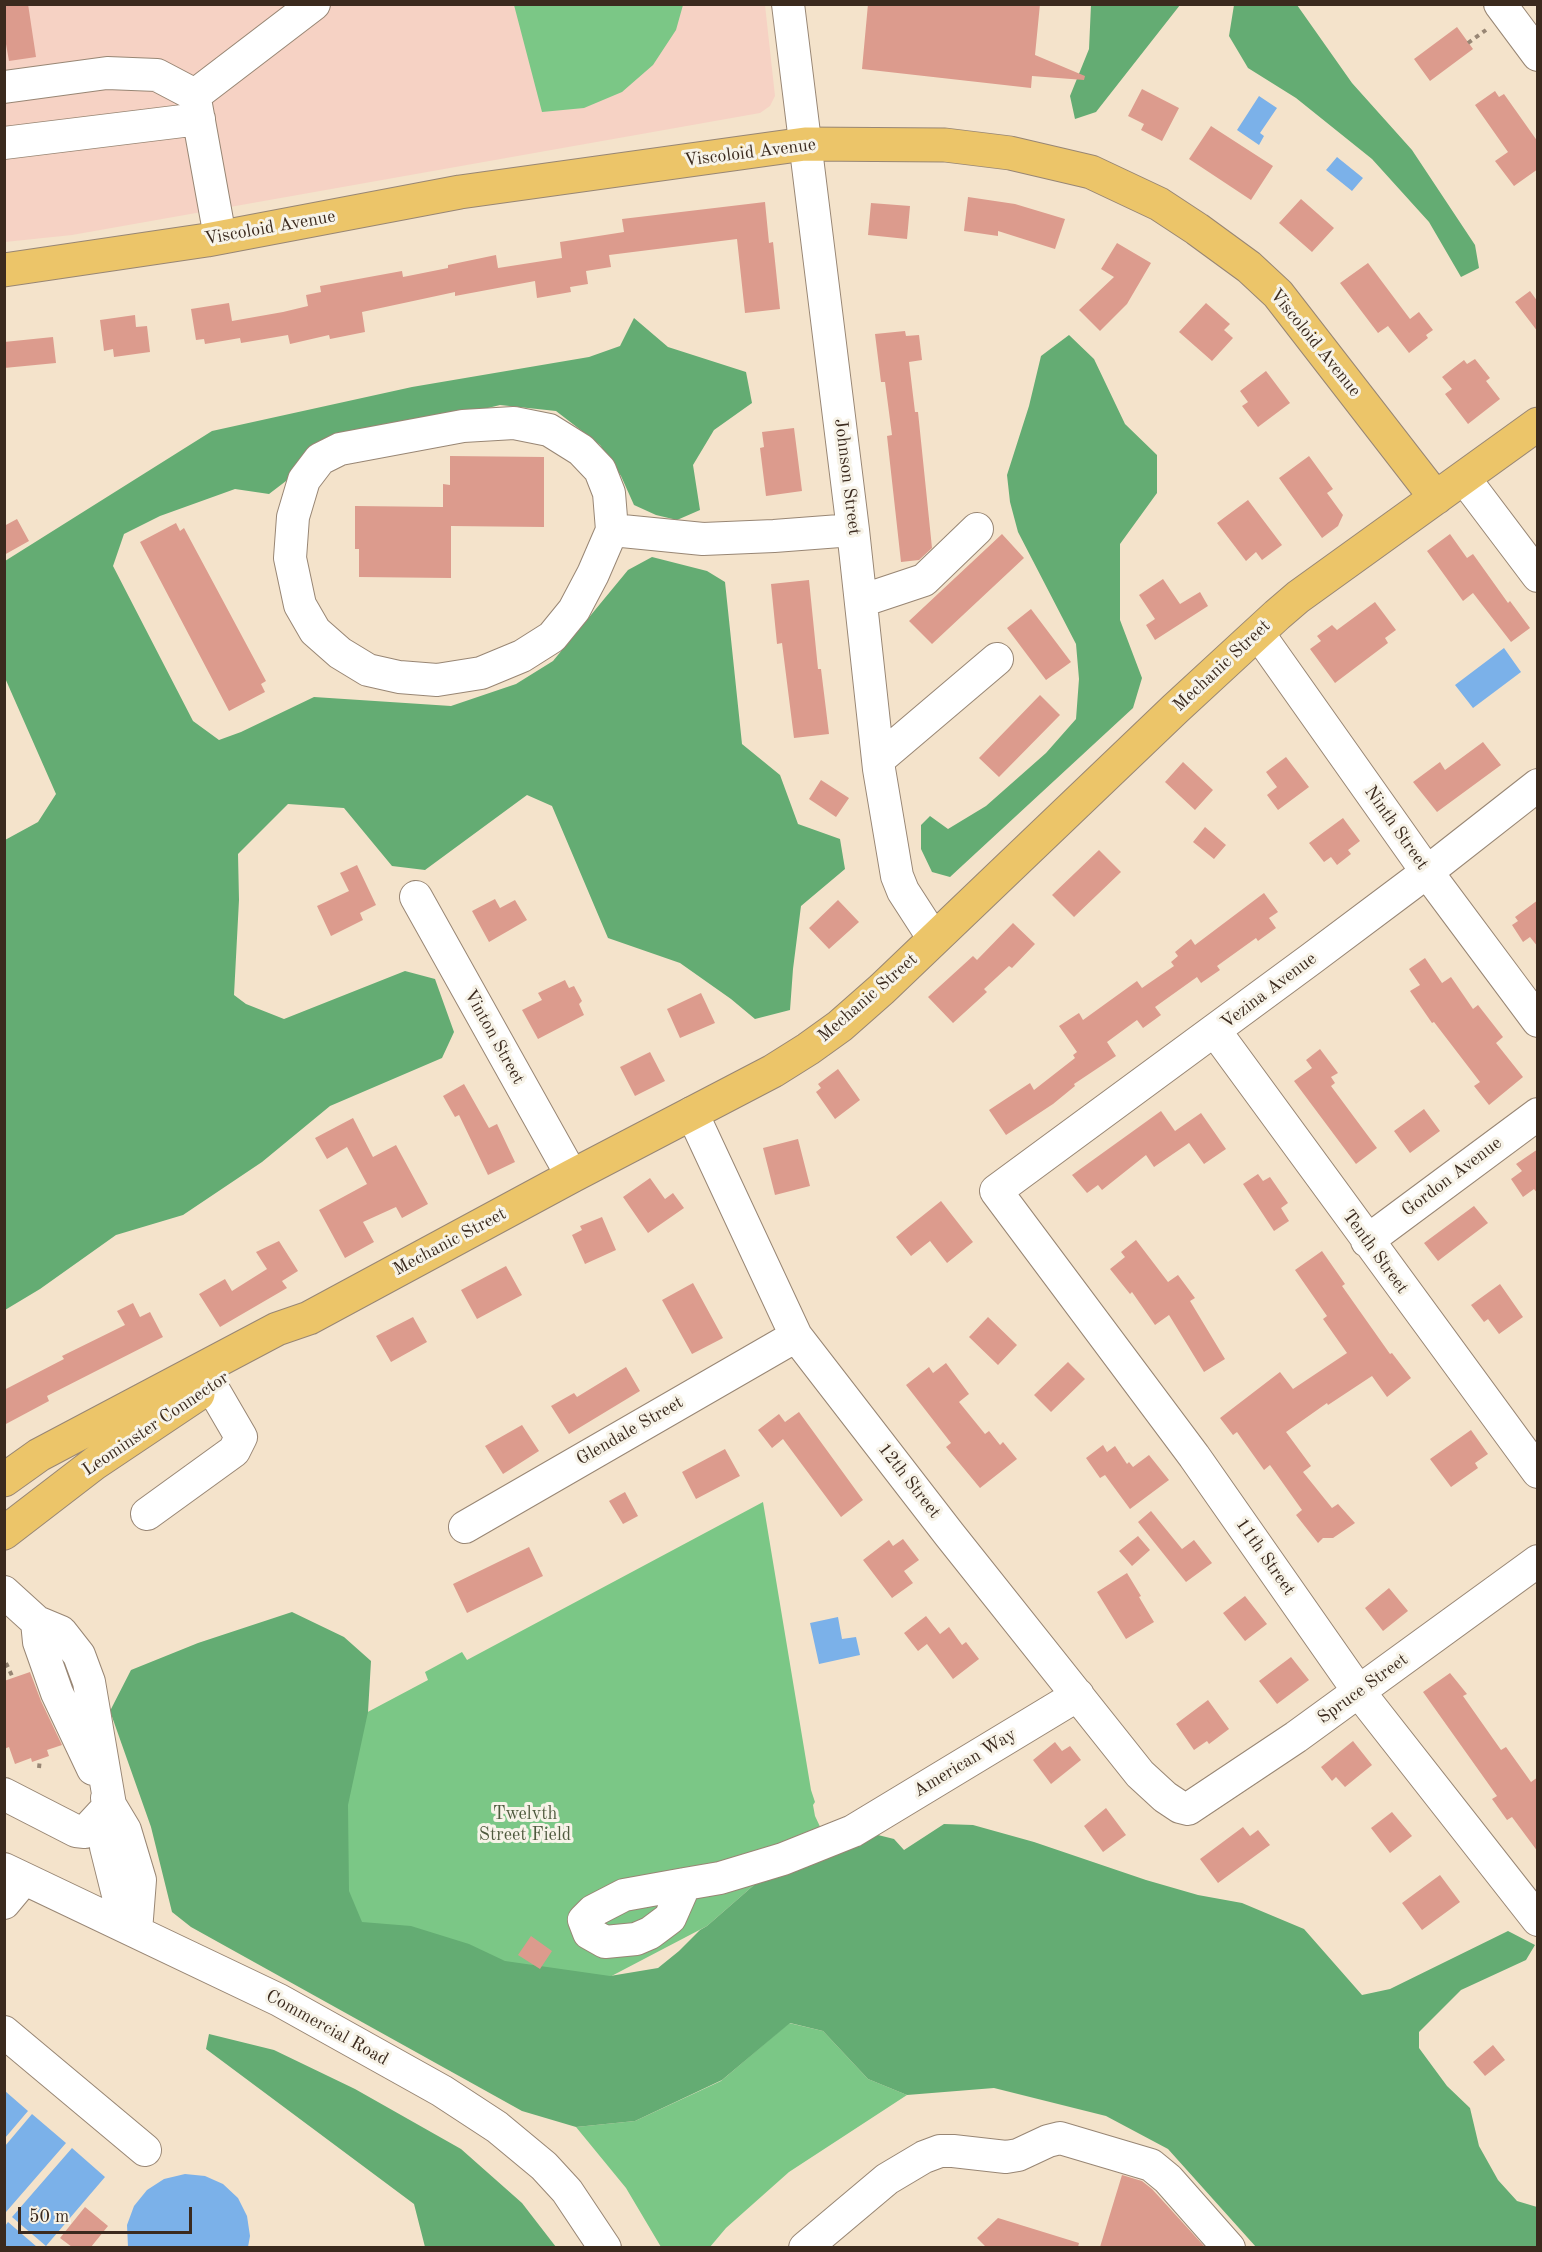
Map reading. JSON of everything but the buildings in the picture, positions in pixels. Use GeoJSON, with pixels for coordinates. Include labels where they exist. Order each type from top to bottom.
{"type":"FeatureCollection","features":[{"type":"Feature","properties":{"kind":"main road","name":"Viscoloid Avenue"},"geometry":{"type":"LineString","coordinates":[[4,270],[219,237],[460,192],[805,144],[945,145],[1010,153],[1090,172],[1160,204],[1249,267],[1278,294],[1436,498]]}},
{"type":"Feature","properties":{"kind":"main road","name":"Mechanic Street"},"geometry":{"type":"LineString","coordinates":[[309,1318],[773,1071],[824,1038],[882,989],[1298,597],[1538,424]]}},
{"type":"Feature","properties":{"kind":"main road","name":"Leominster Connector"},"geometry":{"type":"LineString","coordinates":[[4,1533],[206,1378],[281,1342],[309,1318]]}},
{"type":"Feature","properties":{"kind":"main road"},"geometry":{"type":"LineString","coordinates":[[4,1480],[39,1455],[206,1378]]}},
{"type":"Feature","properties":{"kind":"street"},"geometry":{"type":"LineString","coordinates":[[4,143],[197,107],[314,4]]}},
{"type":"Feature","properties":{"kind":"street","name":"Johnson Street"},"geometry":{"type":"LineString","coordinates":[[788,4],[854,530],[878,760],[897,876],[903,891],[934,939]]}},
{"type":"Feature","properties":{"kind":"street"},"geometry":{"type":"LineString","coordinates":[[1495,16],[1538,56]]}},
{"type":"Feature","properties":{"kind":"street"},"geometry":{"type":"LineString","coordinates":[[4,87],[108,73],[157,75],[197,107],[219,237]]}},
{"type":"Feature","properties":{"kind":"street"},"geometry":{"type":"LineString","coordinates":[[514,423],[549,430],[581,450],[600,470],[606,485],[609,493],[612,530],[574,610],[552,637],[522,656],[482,673],[437,680],[399,677],[368,670],[340,653],[315,631],[300,604],[290,558],[293,517],[304,480],[320,459],[340,449],[463,426],[514,423]]}},
{"type":"Feature","properties":{"kind":"street"},"geometry":{"type":"LineString","coordinates":[[1464,478],[1538,576]]}},
{"type":"Feature","properties":{"kind":"street"},"geometry":{"type":"LineString","coordinates":[[612,530],[703,539],[854,530]]}},
{"type":"Feature","properties":{"kind":"street"},"geometry":{"type":"LineString","coordinates":[[861,601],[924,580],[977,530]]}},
{"type":"Feature","properties":{"kind":"street","name":"Ninth Street"},"geometry":{"type":"LineString","coordinates":[[1258,633],[1427,872],[1538,1021]]}},
{"type":"Feature","properties":{"kind":"street"},"geometry":{"type":"LineString","coordinates":[[878,760],[997,659]]}},
{"type":"Feature","properties":{"kind":"street","name":"Vezina Avenue"},"geometry":{"type":"LineString","coordinates":[[996,1191],[1215,1031],[1427,872],[1538,785]]}},
{"type":"Feature","properties":{"kind":"street","name":"Vinton Street"},"geometry":{"type":"LineString","coordinates":[[416,897],[572,1176]]}},
{"type":"Feature","properties":{"kind":"street","name":"Tenth Street"},"geometry":{"type":"LineString","coordinates":[[1215,1031],[1538,1472]]}},
{"type":"Feature","properties":{"kind":"street","name":"12th Street"},"geometry":{"type":"LineString","coordinates":[[692,1113],[796,1336],[949,1534],[1140,1774],[1165,1797],[1184,1808]]}},
{"type":"Feature","properties":{"kind":"street","name":"Gordon Avenue"},"geometry":{"type":"LineString","coordinates":[[1367,1241],[1538,1114]]}},
{"type":"Feature","properties":{"kind":"street","name":"11th Street"},"geometry":{"type":"LineString","coordinates":[[996,1191],[1194,1456],[1359,1692],[1538,1920]]}},
{"type":"Feature","properties":{"kind":"street","name":"Glendale Street"},"geometry":{"type":"LineString","coordinates":[[465,1527],[796,1336]]}},
{"type":"Feature","properties":{"kind":"street"},"geometry":{"type":"LineString","coordinates":[[147,1515],[234,1451],[238,1445],[241,1437],[206,1378]]}},
{"type":"Feature","properties":{"kind":"street","name":"Spruce Street"},"geometry":{"type":"LineString","coordinates":[[1184,1808],[1188,1809],[1359,1692],[1538,1561]]}},
{"type":"Feature","properties":{"kind":"street"},"geometry":{"type":"LineString","coordinates":[[16,1611],[61,1632],[79,1655],[89,1682],[110,1805],[125,1830],[140,1880],[136,1931]]}},
{"type":"Feature","properties":{"kind":"street","name":"American Way"},"geometry":{"type":"LineString","coordinates":[[685,1884],[720,1878],[783,1859],[853,1831],[1078,1695]]}},
{"type":"Feature","properties":{"kind":"street"},"geometry":{"type":"LineString","coordinates":[[4,1794],[76,1831],[85,1832],[110,1805]]}},
{"type":"Feature","properties":{"kind":"street"},"geometry":{"type":"LineString","coordinates":[[4,1903],[14,1874]]}},
{"type":"Feature","properties":{"kind":"street","name":"Commercial Road"},"geometry":{"type":"LineString","coordinates":[[14,1874],[279,2000],[442,2091],[497,2127],[544,2166],[567,2192],[605,2247]]}},
{"type":"Feature","properties":{"kind":"street"},"geometry":{"type":"LineString","coordinates":[[4,2032],[145,2150]]}},
{"type":"Feature","properties":{"kind":"street"},"geometry":{"type":"LineString","coordinates":[[809,2246],[887,2179],[924,2157],[940,2151],[953,2151],[1006,2157],[1018,2155],[1060,2138],[1151,2164],[1168,2179],[1230,2247]]}},
{"type":"Feature","properties":{"kind":"path"},"geometry":{"type":"LineString","coordinates":[[1468,43],[1495,16]]}},
{"type":"Feature","properties":{"kind":"path"},"geometry":{"type":"LineString","coordinates":[[6,1663],[13,1678]]}},
{"type":"Feature","properties":{"kind":"path"},"geometry":{"type":"LineString","coordinates":[[39,1768],[40,1759]]}},
{"type":"Feature","properties":{"kind":"shaded area"},"geometry":{"type":"Polygon","coordinates":[[[4,5],[765,5],[775,96],[770,106],[760,113],[72,235],[5,242],[4,5]]]}},
{"type":"Feature","properties":{"kind":"green space"},"geometry":{"type":"Polygon","coordinates":[[[514,4],[683,5],[676,30],[653,65],[622,92],[584,108],[542,112],[514,4]]]}},
{"type":"Feature","properties":{"kind":"green space"},"geometry":{"type":"Polygon","coordinates":[[[1091,5],[1180,5],[1096,112],[1075,119],[1070,96],[1089,49],[1091,5]]]}},
{"type":"Feature","properties":{"kind":"green space"},"geometry":{"type":"Polygon","coordinates":[[[1234,5],[1297,5],[1352,83],[1412,150],[1475,245],[1479,268],[1461,277],[1429,222],[1372,159],[1296,98],[1248,68],[1229,36],[1234,5]]]}},
{"type":"Feature","properties":{"kind":"green space"},"geometry":{"type":"Polygon","coordinates":[[[634,318],[668,347],[746,372],[752,403],[714,430],[693,465],[700,510],[677,520],[656,515],[634,505],[621,476],[600,445],[556,411],[500,405],[327,448],[306,456],[286,481],[269,494],[235,489],[160,516],[124,534],[113,566],[193,721],[219,740],[314,697],[451,706],[516,684],[553,661],[628,570],[652,557],[707,571],[725,582],[742,744],[780,775],[798,824],[840,839],[845,869],[801,906],[790,1010],[755,1019],[680,963],[608,938],[552,806],[527,795],[425,870],[392,866],[344,808],[288,804],[238,854],[239,900],[234,995],[246,1004],[284,1019],[405,971],[435,979],[454,1032],[442,1058],[330,1106],[262,1162],[183,1215],[116,1235],[40,1289],[5,1310],[5,840],[38,822],[56,794],[5,678],[5,561],[212,431],[412,387],[589,357],[620,346],[634,318]]]}},
{"type":"Feature","properties":{"kind":"green space"},"geometry":{"type":"Polygon","coordinates":[[[1069,335],[1094,359],[1125,424],[1157,455],[1157,493],[1120,544],[1120,620],[1142,678],[1133,708],[950,877],[932,872],[921,849],[921,825],[930,816],[948,829],[986,806],[1046,753],[1076,719],[1079,679],[1076,644],[1018,532],[1010,502],[1007,475],[1029,406],[1041,356],[1069,335]]]}},
{"type":"Feature","properties":{"kind":"green space","name":"Twelvth Street Field"},"geometry":{"type":"Polygon","coordinates":[[[763,1502],[811,1790],[815,1802],[813,1805],[815,1816],[832,1852],[754,1885],[707,1926],[474,2048],[151,1827],[428,1680],[425,1672],[462,1652],[467,1660],[763,1502]]]}},
{"type":"Feature","properties":{"kind":"green space"},"geometry":{"type":"Polygon","coordinates":[[[292,1612],[344,1637],[371,1661],[368,1712],[348,1805],[349,1891],[362,1922],[411,1926],[469,1944],[505,1961],[610,1976],[658,1968],[754,1885],[878,1835],[894,1839],[904,1850],[944,1824],[973,1825],[1034,1842],[1146,1880],[1198,1895],[1242,1903],[1304,1929],[1362,1995],[1390,1989],[1508,1931],[1535,1945],[1526,1960],[1461,1990],[1419,2032],[1419,2048],[1447,2086],[1470,2108],[1479,2146],[1498,2180],[1517,2201],[1537,2207],[1537,2247],[1256,2247],[1168,2149],[1106,2116],[994,2088],[907,2095],[868,2079],[823,2031],[790,2023],[722,2080],[635,2121],[576,2127],[522,2111],[191,1927],[172,1912],[151,1827],[110,1711],[131,1670],[198,1643],[292,1612]]]}},
{"type":"Feature","properties":{"kind":"green space"},"geometry":{"type":"Polygon","coordinates":[[[789,2023],[823,2031],[868,2079],[907,2095],[789,2172],[726,2228],[710,2247],[661,2247],[626,2188],[576,2127],[635,2121],[721,2081],[789,2023]]]}},
{"type":"Feature","properties":{"kind":"green space"},"geometry":{"type":"Polygon","coordinates":[[[209,2034],[274,2050],[355,2089],[461,2149],[522,2203],[556,2247],[425,2247],[414,2204],[206,2049],[209,2034]]]}},
{"type":"Feature","properties":{"kind":"water"},"geometry":{"type":"Polygon","coordinates":[[[1259,96],[1277,108],[1260,133],[1264,136],[1259,145],[1237,130],[1259,96]]]}},
{"type":"Feature","properties":{"kind":"water"},"geometry":{"type":"Polygon","coordinates":[[[1337,157],[1363,178],[1352,191],[1326,170],[1337,157]]]}},
{"type":"Feature","properties":{"kind":"water"},"geometry":{"type":"Polygon","coordinates":[[[1504,648],[1521,672],[1473,708],[1455,685],[1504,648]]]}},
{"type":"Feature","properties":{"kind":"water"},"geometry":{"type":"Polygon","coordinates":[[[838,1617],[842,1639],[856,1637],[860,1655],[819,1664],[810,1623],[838,1617]]]}},
{"type":"Feature","properties":{"kind":"water"},"geometry":{"type":"Polygon","coordinates":[[[5,2091],[28,2111],[5,2138],[5,2091]]]}},
{"type":"Feature","properties":{"kind":"water"},"geometry":{"type":"Polygon","coordinates":[[[32,2114],[66,2143],[6,2212],[5,2146],[32,2114]]]}},
{"type":"Feature","properties":{"kind":"water"},"geometry":{"type":"Polygon","coordinates":[[[72,2148],[105,2177],[46,2246],[12,2217],[72,2148]]]}},
{"type":"Feature","properties":{"kind":"water"},"geometry":{"type":"Polygon","coordinates":[[[185,2174],[205,2176],[223,2184],[238,2198],[247,2216],[250,2236],[248,2247],[128,2247],[127,2225],[134,2206],[147,2190],[164,2179],[185,2174]]]}},
{"type":"Feature","properties":{"kind":"water"},"geometry":{"type":"Polygon","coordinates":[[[8,2222],[37,2247],[5,2247],[5,2226],[8,2222]]]}}]}
